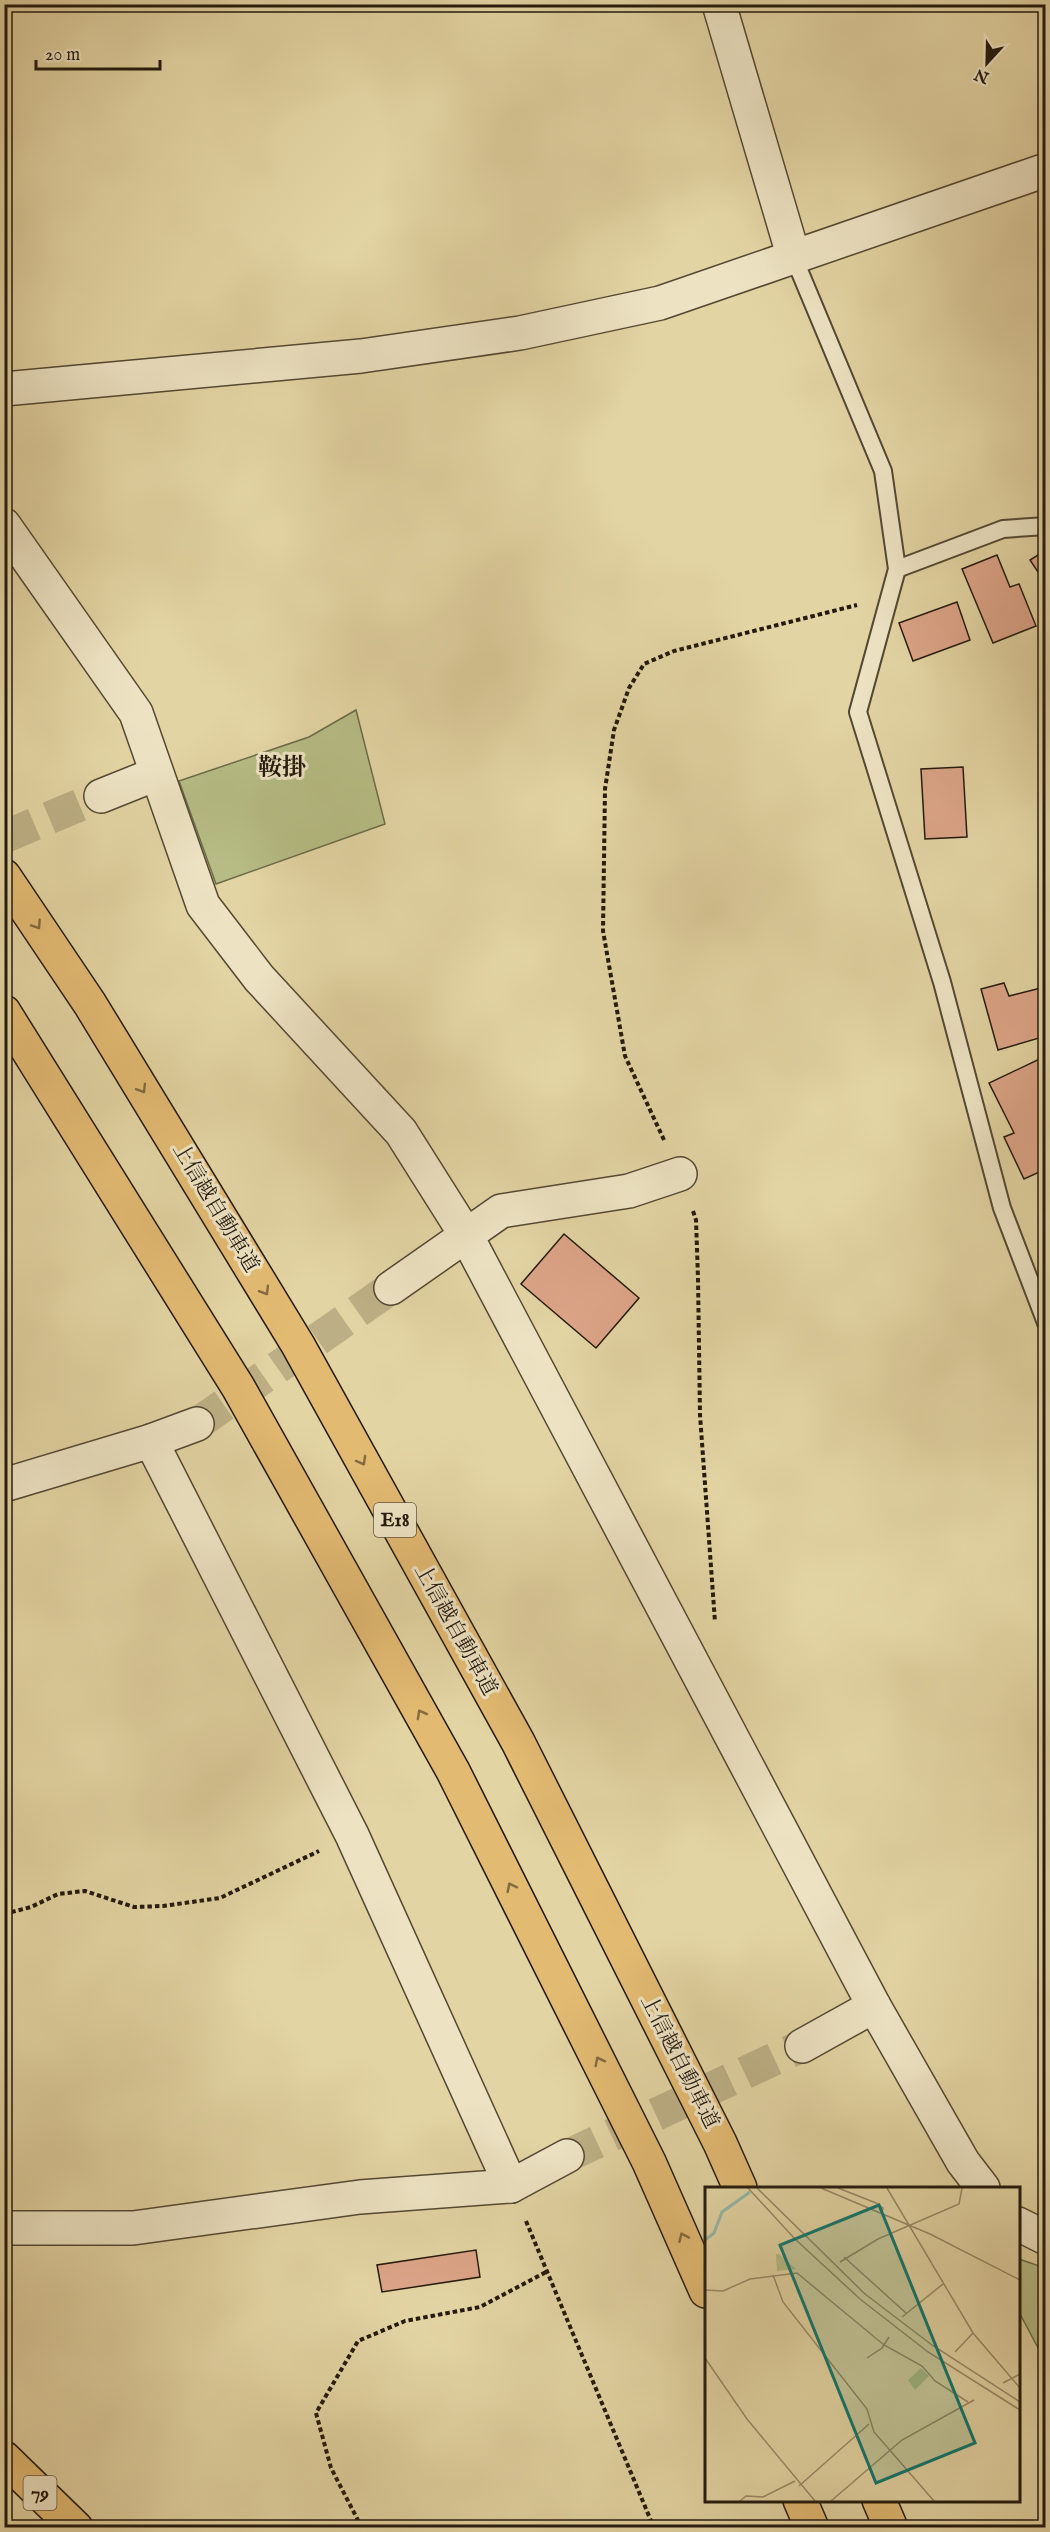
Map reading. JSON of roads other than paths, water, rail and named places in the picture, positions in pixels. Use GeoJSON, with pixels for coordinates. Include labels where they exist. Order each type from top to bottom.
{"type":"FeatureCollection","features":[{"type":"Feature","properties":{"kind":"main road","name":"上信越自動車道"},"geometry":{"type":"LineString","coordinates":[[4,876],[90,1004],[298,1345],[518,1743],[720,2143],[740,2187]]}},
{"type":"Feature","properties":{"kind":"main road"},"geometry":{"type":"LineString","coordinates":[[4,1012],[238,1387],[453,1771],[649,2162],[705,2289]]}},
{"type":"Feature","properties":{"kind":"main road","name":"79"},"geometry":{"type":"LineString","coordinates":[[4,2458],[76,2528]]}},
{"type":"Feature","properties":{"kind":"main road"},"geometry":{"type":"LineString","coordinates":[[801,2502],[812,2528]]}},
{"type":"Feature","properties":{"kind":"main road"},"geometry":{"type":"LineString","coordinates":[[880,2502],[891,2528]]}},
{"type":"Feature","properties":{"kind":"street"},"geometry":{"type":"LineString","coordinates":[[719,4],[794,258]]}},
{"type":"Feature","properties":{"kind":"street"},"geometry":{"type":"LineString","coordinates":[[4,389],[361,356],[520,333],[660,303],[1046,170]]}},
{"type":"Feature","properties":{"kind":"street"},"geometry":{"type":"LineString","coordinates":[[4,525],[136,713],[203,905],[259,978],[401,1132],[466,1235],[874,2006],[963,2162],[982,2187]]}},
{"type":"Feature","properties":{"kind":"street"},"geometry":{"type":"LineString","coordinates":[[102,796],[156,774]]}},
{"type":"Feature","properties":{"kind":"street"},"geometry":{"type":"LineString","coordinates":[[391,1288],[501,1210],[629,1191],[680,1174]]}},
{"type":"Feature","properties":{"kind":"street"},"geometry":{"type":"LineString","coordinates":[[4,1485],[151,1441],[197,1424]]}},
{"type":"Feature","properties":{"kind":"street"},"geometry":{"type":"LineString","coordinates":[[151,1441],[352,1835],[511,2186]]}},
{"type":"Feature","properties":{"kind":"street"},"geometry":{"type":"LineString","coordinates":[[802,2046],[874,2006]]}},
{"type":"Feature","properties":{"kind":"street"},"geometry":{"type":"LineString","coordinates":[[4,2228],[133,2228],[360,2197],[511,2186],[567,2156]]}},
{"type":"Feature","properties":{"kind":"street"},"geometry":{"type":"LineString","coordinates":[[1020,2225],[1046,2238]]}},
{"type":"Feature","properties":{"kind":"lane"},"geometry":{"type":"LineString","coordinates":[[794,258],[883,471],[897,569],[858,712],[942,982],[1002,1208],[1046,1323]]}},
{"type":"Feature","properties":{"kind":"lane"},"geometry":{"type":"LineString","coordinates":[[897,569],[1003,529],[1046,526]]}},
{"type":"Feature","properties":{"kind":"tunnel"},"geometry":{"type":"LineString","coordinates":[[4,837],[101,796]]}},
{"type":"Feature","properties":{"kind":"tunnel"},"geometry":{"type":"LineString","coordinates":[[197,1424],[391,1288]]}},
{"type":"Feature","properties":{"kind":"tunnel"},"geometry":{"type":"LineString","coordinates":[[567,2156],[802,2046]]}},
{"type":"Feature","properties":{"kind":"district","name":"鞍掛"},"geometry":{"type":"Point","coordinates":[282,768]}}]}
